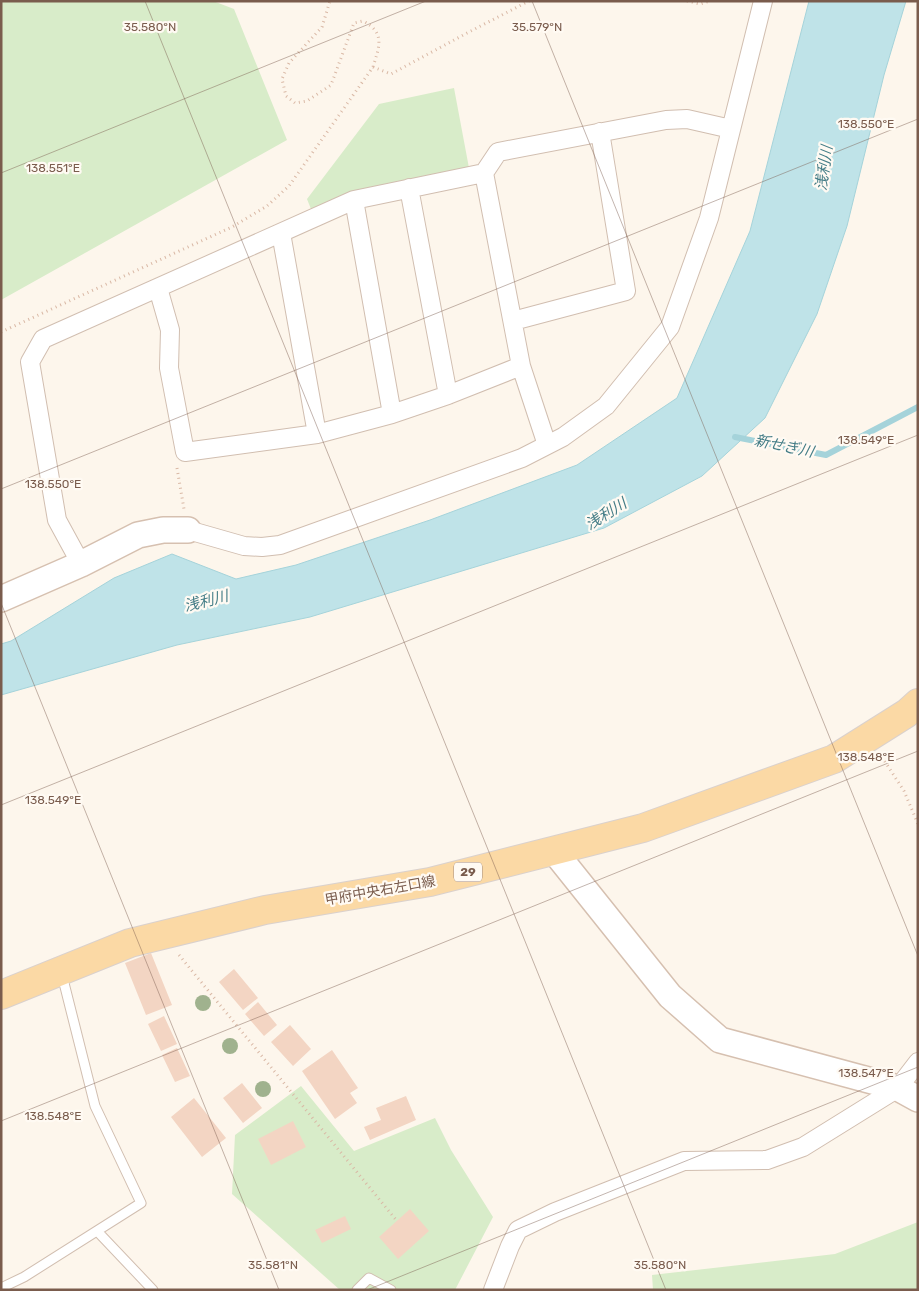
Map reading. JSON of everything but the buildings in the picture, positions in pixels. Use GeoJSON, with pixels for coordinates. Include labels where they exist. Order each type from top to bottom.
{"type":"FeatureCollection","features":[{"type":"Feature","properties":{"kind":"main road","name":"甲府中央右左口線"},"geometry":{"type":"LineString","coordinates":[[1,995],[130,943],[265,910],[430,882],[643,828],[834,759],[907,713],[918,703]]}},
{"type":"Feature","properties":{"kind":"street"},"geometry":{"type":"LineString","coordinates":[[5,592],[81,564],[138,535],[163,530],[188,530],[244,546],[280,545],[522,458],[563,437],[606,406],[670,327],[709,218],[763,1]]}},
{"type":"Feature","properties":{"kind":"street"},"geometry":{"type":"LineString","coordinates":[[81,564],[57,520],[30,362],[44,339],[354,200],[484,172],[498,152],[666,120],[687,119],[731,129]]}},
{"type":"Feature","properties":{"kind":"street"},"geometry":{"type":"LineString","coordinates":[[512,321],[626,291],[600,132]]}},
{"type":"Feature","properties":{"kind":"street"},"geometry":{"type":"LineString","coordinates":[[484,172],[521,366],[547,445]]}},
{"type":"Feature","properties":{"kind":"street"},"geometry":{"type":"LineString","coordinates":[[409,188],[448,395]]}},
{"type":"Feature","properties":{"kind":"street"},"geometry":{"type":"LineString","coordinates":[[354,200],[392,414]]}},
{"type":"Feature","properties":{"kind":"street"},"geometry":{"type":"LineString","coordinates":[[281,233],[317,434]]}},
{"type":"Feature","properties":{"kind":"street"},"geometry":{"type":"LineString","coordinates":[[158,288],[170,330],[169,368],[185,452],[317,434],[392,414],[448,395],[521,366]]}},
{"type":"Feature","properties":{"kind":"street"},"geometry":{"type":"LineString","coordinates":[[554,851],[670,996],[720,1040],[908,1094]]}},
{"type":"Feature","properties":{"kind":"street"},"geometry":{"type":"LineString","coordinates":[[493,1290],[518,1230],[555,1212],[684,1160],[767,1160],[803,1147],[908,1094],[918,1062]]}},
{"type":"Feature","properties":{"kind":"lane"},"geometry":{"type":"LineString","coordinates":[[1,1288],[24,1277],[142,1203],[95,1106],[61,971]]}},
{"type":"Feature","properties":{"kind":"lane"},"geometry":{"type":"LineString","coordinates":[[97,1231],[153,1290]]}},
{"type":"Feature","properties":{"kind":"lane"},"geometry":{"type":"LineString","coordinates":[[357,1290],[369,1278],[391,1290]]}},
{"type":"Feature","properties":{"kind":"path"},"geometry":{"type":"LineString","coordinates":[[1,332],[232,227],[267,206],[288,186],[373,67],[380,45],[379,36],[373,26],[363,21],[354,24],[331,85],[307,101],[295,103],[286,96],[282,79],[289,63],[322,27],[330,1]]}},
{"type":"Feature","properties":{"kind":"path"},"geometry":{"type":"LineString","coordinates":[[373,67],[391,74],[529,1]]}},
{"type":"Feature","properties":{"kind":"path"},"geometry":{"type":"LineString","coordinates":[[688,1],[700,4],[710,1]]}},
{"type":"Feature","properties":{"kind":"path"},"geometry":{"type":"LineString","coordinates":[[185,452],[175,460],[188,530]]}},
{"type":"Feature","properties":{"kind":"path"},"geometry":{"type":"LineString","coordinates":[[870,737],[904,791],[918,824]]}},
{"type":"Feature","properties":{"kind":"path"},"geometry":{"type":"LineString","coordinates":[[163,935],[397,1221]]}},
{"type":"Feature","properties":{"kind":"green space"},"geometry":{"type":"Polygon","coordinates":[[[1,1],[213,1],[234,9],[287,140],[1,300],[1,1]]]}},
{"type":"Feature","properties":{"kind":"green space"},"geometry":{"type":"Polygon","coordinates":[[[454,88],[469,168],[353,192],[311,209],[307,199],[379,104],[454,88]]]}},
{"type":"Feature","properties":{"kind":"green space"},"geometry":{"type":"Polygon","coordinates":[[[301,1086],[354,1151],[435,1118],[451,1150],[493,1217],[455,1290],[340,1290],[232,1194],[235,1135],[301,1086]]]}},
{"type":"Feature","properties":{"kind":"green space"},"geometry":{"type":"Polygon","coordinates":[[[918,1222],[918,1290],[653,1290],[652,1275],[835,1254],[918,1222]]]}},
{"type":"Feature","properties":{"kind":"water","name":"浅利川"},"geometry":{"type":"Polygon","coordinates":[[[809,1],[906,1],[884,75],[847,226],[817,314],[765,418],[702,476],[604,528],[310,617],[177,645],[1,695],[1,644],[11,641],[114,578],[172,554],[236,579],[296,565],[430,520],[577,465],[677,398],[750,231],[809,1]]]}},
{"type":"Feature","properties":{"kind":"waterway","name":"新せぎ川"},"geometry":{"type":"LineString","coordinates":[[735,437],[826,455],[918,407]]}}]}
